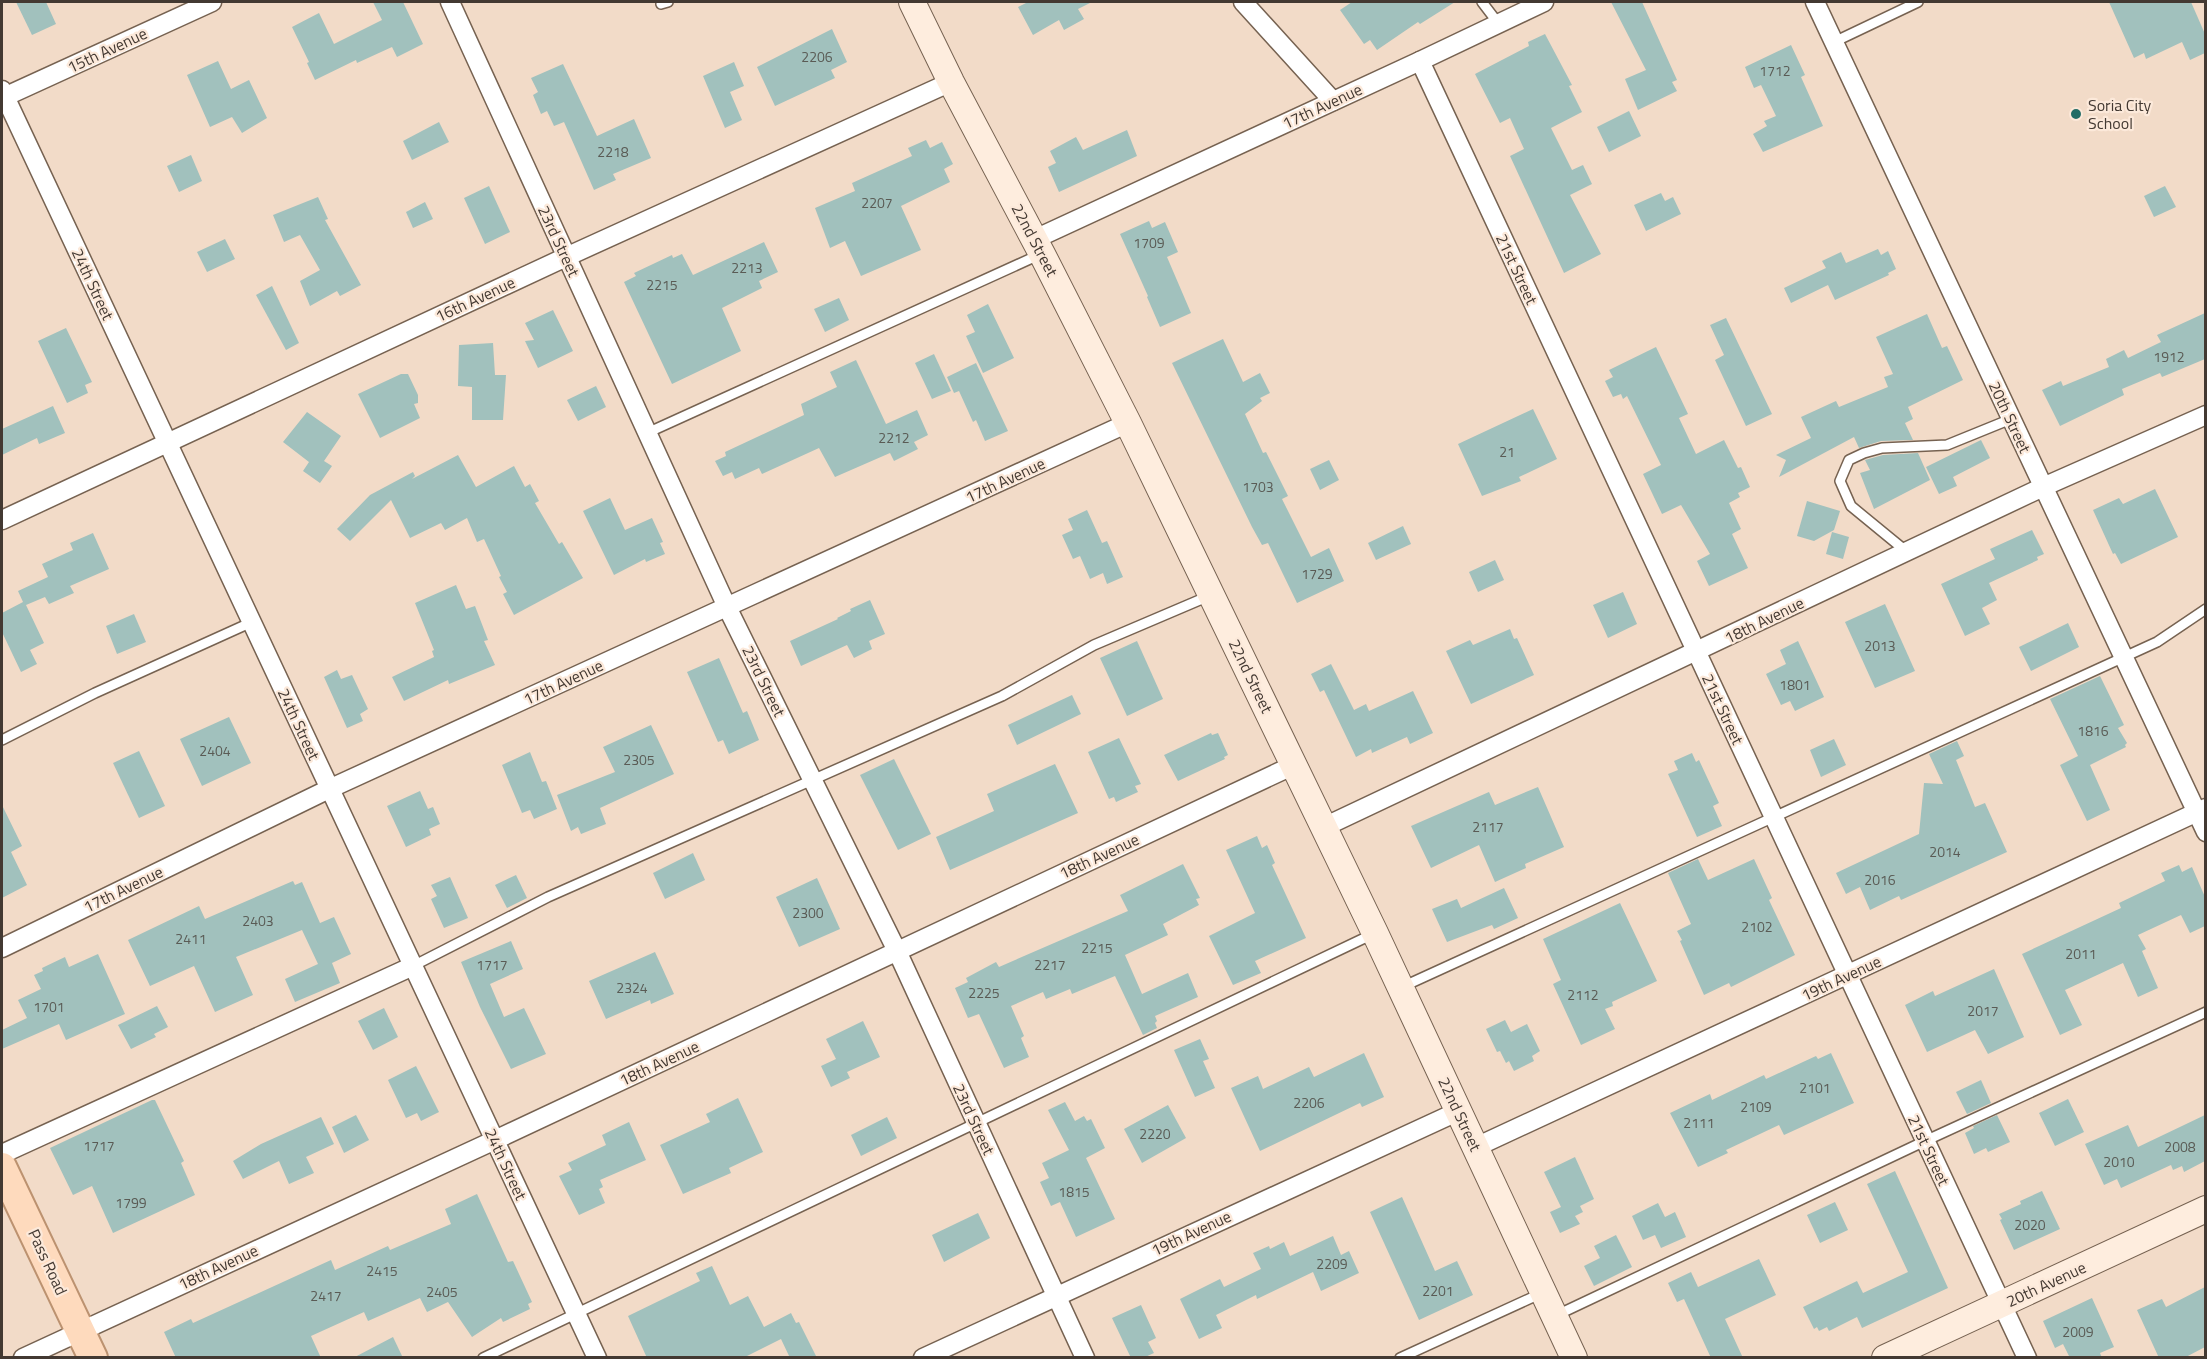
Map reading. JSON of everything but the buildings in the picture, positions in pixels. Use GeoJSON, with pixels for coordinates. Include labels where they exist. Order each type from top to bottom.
{"type":"FeatureCollection","features":[{"type":"Feature","properties":{"kind":"main road","name":"Pass Road"},"geometry":{"type":"LineString","coordinates":[[2,1167],[93,1358]]}},
{"type":"Feature","properties":{"kind":"street","name":"15th Avenue"},"geometry":{"type":"LineString","coordinates":[[2,95],[212,2]]}},
{"type":"Feature","properties":{"kind":"street","name":"23rd Street"},"geometry":{"type":"LineString","coordinates":[[450,2],[727,607],[897,951],[1085,1358]]}},
{"type":"Feature","properties":{"kind":"street","name":"22nd Street"},"geometry":{"type":"LineString","coordinates":[[912,2],[951,82],[1128,423],[1375,933],[1574,1358]]}},
{"type":"Feature","properties":{"kind":"street"},"geometry":{"type":"LineString","coordinates":[[1244,2],[1333,101]]}},
{"type":"Feature","properties":{"kind":"street","name":"17th Avenue"},"geometry":{"type":"LineString","coordinates":[[1038,246],[1333,101],[1544,2]]}},
{"type":"Feature","properties":{"kind":"street","name":"20th Street"},"geometry":{"type":"LineString","coordinates":[[1815,2],[2124,658],[2201,810],[2205,832]]}},
{"type":"Feature","properties":{"kind":"street","name":"21st Street"},"geometry":{"type":"LineString","coordinates":[[1420,61],[2027,1358]]}},
{"type":"Feature","properties":{"kind":"street","name":"16th Avenue"},"geometry":{"type":"LineString","coordinates":[[2,520],[566,257],[951,82]]}},
{"type":"Feature","properties":{"kind":"street","name":"24th Street"},"geometry":{"type":"LineString","coordinates":[[2,95],[168,442],[597,1358]]}},
{"type":"Feature","properties":{"kind":"street","name":"18th Avenue"},"geometry":{"type":"LineString","coordinates":[[1324,827],[2043,487],[2205,416]]}},
{"type":"Feature","properties":{"kind":"street","name":"17th Avenue"},"geometry":{"type":"LineString","coordinates":[[2,948],[329,789],[1128,423]]}},
{"type":"Feature","properties":{"kind":"street","name":"18th Avenue"},"geometry":{"type":"LineString","coordinates":[[23,1358],[495,1140],[1294,765]]}},
{"type":"Feature","properties":{"kind":"street","name":"19th Avenue"},"geometry":{"type":"LineString","coordinates":[[1476,1147],[2201,810]]}},
{"type":"Feature","properties":{"kind":"street"},"geometry":{"type":"LineString","coordinates":[[2,1154],[413,966]]}},
{"type":"Feature","properties":{"kind":"street","name":"19th Avenue"},"geometry":{"type":"LineString","coordinates":[[923,1358],[1055,1295],[1459,1111]]}},
{"type":"Feature","properties":{"kind":"street","name":"20th Avenue"},"geometry":{"type":"LineString","coordinates":[[1885,1358],[2205,1209]]}},
{"type":"Feature","properties":{"kind":"lane"},"geometry":{"type":"LineString","coordinates":[[1482,2],[1498,23]]}},
{"type":"Feature","properties":{"kind":"lane"},"geometry":{"type":"LineString","coordinates":[[1834,42],[1918,2]]}},
{"type":"Feature","properties":{"kind":"lane"},"geometry":{"type":"LineString","coordinates":[[647,434],[1038,246]]}},
{"type":"Feature","properties":{"kind":"lane"},"geometry":{"type":"LineString","coordinates":[[1907,552],[1851,506],[1840,481],[1849,460],[1882,447],[1947,445],[2011,419]]}},
{"type":"Feature","properties":{"kind":"lane"},"geometry":{"type":"LineString","coordinates":[[413,966],[548,897],[1002,696],[1094,645],[1211,595]]}},
{"type":"Feature","properties":{"kind":"lane"},"geometry":{"type":"LineString","coordinates":[[1401,988],[2124,658],[2157,642],[2205,609]]}},
{"type":"Feature","properties":{"kind":"lane"},"geometry":{"type":"LineString","coordinates":[[2,740],[95,693],[252,622]]}},
{"type":"Feature","properties":{"kind":"lane"},"geometry":{"type":"LineString","coordinates":[[483,1358],[1375,933]]}},
{"type":"Feature","properties":{"kind":"lane"},"geometry":{"type":"LineString","coordinates":[[1555,1316],[2205,1012]]}},
{"type":"Feature","properties":{"kind":"lane"},"geometry":{"type":"LineString","coordinates":[[1400,1358],[1544,1292]]}},
{"type":"Feature","properties":{"kind":"place","name":"Soria City School"},"geometry":{"type":"Point","coordinates":[2076,114]}}]}
